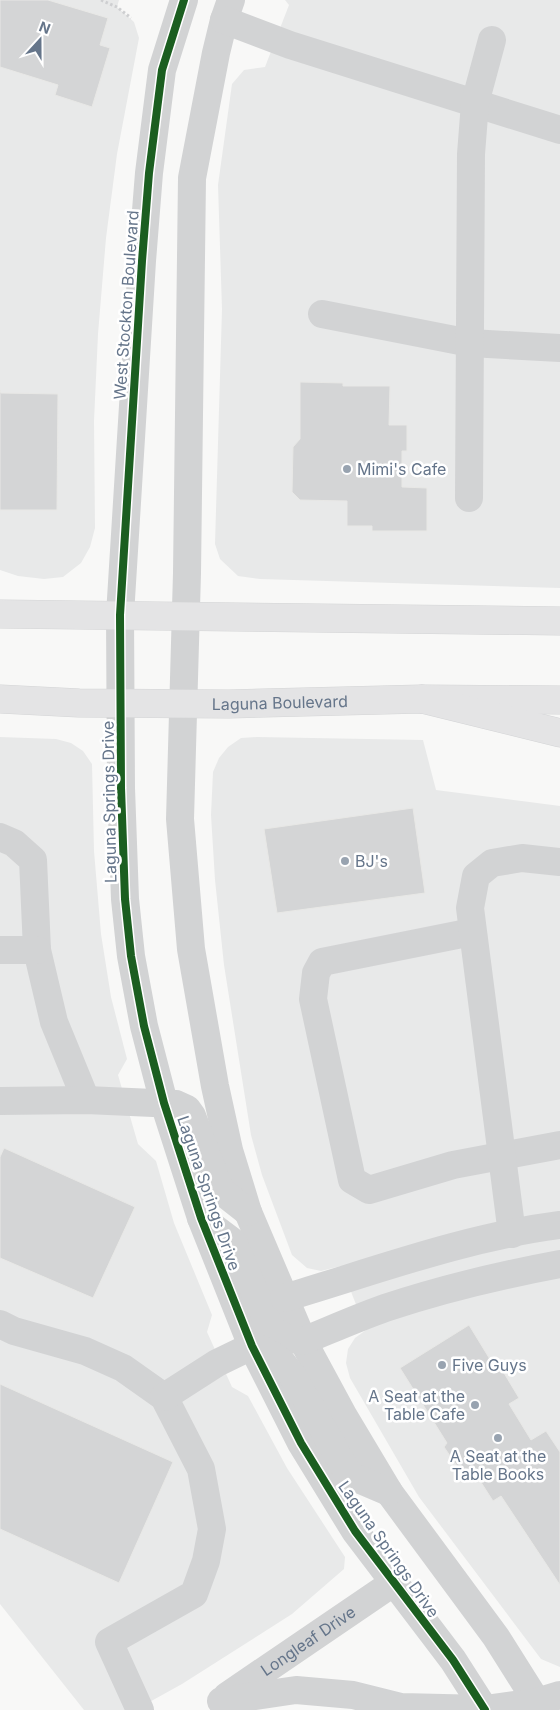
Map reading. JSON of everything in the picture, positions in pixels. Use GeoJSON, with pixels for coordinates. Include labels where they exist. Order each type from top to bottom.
{"type":"FeatureCollection","features":[{"type":"Feature","properties":{"kind":"main road"},"geometry":{"type":"LineString","coordinates":[[0,614],[560,621]]}},
{"type":"Feature","properties":{"kind":"main road","name":"Laguna Boulevard"},"geometry":{"type":"LineString","coordinates":[[0,699],[184,704],[422,699],[560,700]]}},
{"type":"Feature","properties":{"kind":"main road"},"geometry":{"type":"LineString","coordinates":[[422,699],[560,733]]}},
{"type":"Feature","properties":{"kind":"street","name":"West Stockton Boulevard"},"geometry":{"type":"LineString","coordinates":[[120,615],[149,173],[162,70],[179,1]]}},
{"type":"Feature","properties":{"kind":"street"},"geometry":{"type":"LineString","coordinates":[[186,616],[192,178],[227,10],[290,44],[560,130]]}},
{"type":"Feature","properties":{"kind":"street"},"geometry":{"type":"LineString","coordinates":[[469,498],[471,154],[475,103],[492,40]]}},
{"type":"Feature","properties":{"kind":"street"},"geometry":{"type":"LineString","coordinates":[[322,314],[470,343],[560,348]]}},
{"type":"Feature","properties":{"kind":"street","name":"Laguna Springs Drive"},"geometry":{"type":"LineString","coordinates":[[120,615],[121,788],[125,899],[129,937],[144,1026],[164,1103],[201,1218],[252,1346],[301,1443],[356,1531],[452,1660],[485,1710]]}},
{"type":"Feature","properties":{"kind":"street","name":"Laguna Springs Drive"},"geometry":{"type":"LineString","coordinates":[[186,616],[180,819],[191,949],[215,1086],[229,1150],[248,1212],[303,1341],[343,1415],[389,1492],[546,1702]]}},
{"type":"Feature","properties":{"kind":"street"},"geometry":{"type":"LineString","coordinates":[[0,837],[14,843],[32,860],[37,950],[54,1022],[86,1100]]}},
{"type":"Feature","properties":{"kind":"street"},"geometry":{"type":"LineString","coordinates":[[512,1234],[470,908],[476,876],[492,863],[522,858],[560,862]]}},
{"type":"Feature","properties":{"kind":"street"},"geometry":{"type":"LineString","coordinates":[[472,932],[322,962],[316,974],[313,999],[352,1180],[369,1190],[453,1165],[560,1145]]}},
{"type":"Feature","properties":{"kind":"street"},"geometry":{"type":"LineString","coordinates":[[0,950],[37,950]]}},
{"type":"Feature","properties":{"kind":"street"},"geometry":{"type":"LineString","coordinates":[[0,1101],[86,1100],[176,1104],[187,1109],[192,1116],[220,1190],[248,1212]]}},
{"type":"Feature","properties":{"kind":"street"},"geometry":{"type":"LineString","coordinates":[[201,1218],[233,1242],[270,1327],[277,1334],[303,1341],[385,1308],[452,1288],[560,1264]]}},
{"type":"Feature","properties":{"kind":"street"},"geometry":{"type":"LineString","coordinates":[[284,1298],[442,1251],[512,1234],[560,1225]]}},
{"type":"Feature","properties":{"kind":"street"},"geometry":{"type":"LineString","coordinates":[[0,1324],[14,1331],[92,1354],[123,1368],[164,1397],[201,1469],[212,1529],[206,1561],[194,1594],[109,1642],[140,1710]]}},
{"type":"Feature","properties":{"kind":"street"},"geometry":{"type":"LineString","coordinates":[[164,1397],[217,1363],[252,1346],[267,1352],[281,1361],[294,1378],[349,1475],[389,1492]]}},
{"type":"Feature","properties":{"kind":"street","name":"Longleaf Drive"},"geometry":{"type":"LineString","coordinates":[[214,1705],[394,1583]]}},
{"type":"Feature","properties":{"kind":"street","name":"Longleaf Drive"},"geometry":{"type":"LineString","coordinates":[[214,1705],[296,1690],[353,1695],[401,1707],[485,1710],[546,1702]]}},
{"type":"Feature","properties":{"kind":"path"},"geometry":{"type":"LineString","coordinates":[[101,0],[117,7],[131,18]]}},
{"type":"Feature","properties":{"kind":"shaded area"},"geometry":{"type":"Polygon","coordinates":[[[0,0],[119,0],[117,7],[134,22],[139,38],[117,154],[106,238],[98,334],[94,421],[95,528],[90,547],[81,563],[63,577],[44,579],[18,576],[0,570],[0,0]]]}},
{"type":"Feature","properties":{"kind":"shaded area"},"geometry":{"type":"Polygon","coordinates":[[[285,0],[560,0],[560,588],[260,579],[238,576],[220,559],[215,544],[222,309],[218,185],[232,84],[244,70],[265,67],[289,5],[285,0]]]}},
{"type":"Feature","properties":{"kind":"shaded area"},"geometry":{"type":"Polygon","coordinates":[[[0,737],[56,739],[71,743],[83,751],[92,764],[94,851],[101,934],[111,997],[127,1059],[118,1075],[138,1144],[156,1161],[174,1223],[212,1315],[207,1332],[232,1387],[248,1396],[287,1468],[345,1557],[344,1569],[292,1614],[182,1684],[135,1710],[84,1710],[0,1604],[0,737]]]}},
{"type":"Feature","properties":{"kind":"shaded area"},"geometry":{"type":"Polygon","coordinates":[[[241,738],[423,740],[436,790],[560,806],[560,1667],[541,1659],[419,1497],[350,1378],[346,1363],[348,1349],[355,1338],[366,1330],[341,1266],[321,1271],[307,1268],[292,1255],[262,1175],[251,1135],[224,965],[215,880],[211,815],[213,772],[219,758],[228,747],[241,738]]]}},
{"type":"Feature","properties":{"kind":"building"},"geometry":{"type":"Polygon","coordinates":[[[0,0],[48,0],[108,18],[100,45],[110,48],[92,107],[55,95],[58,85],[0,67],[0,0]]]}},
{"type":"Feature","properties":{"kind":"building","name":"Mimi's Cafe"},"geometry":{"type":"Polygon","coordinates":[[[300,382],[343,383],[343,386],[390,386],[389,425],[407,425],[407,451],[402,451],[402,487],[427,488],[427,531],[372,531],[372,526],[347,526],[347,501],[300,500],[292,492],[293,447],[300,439],[300,382]]]}},
{"type":"Feature","properties":{"kind":"building"},"geometry":{"type":"Polygon","coordinates":[[[0,390],[1,393],[58,394],[57,510],[0,510],[0,390]]]}},
{"type":"Feature","properties":{"kind":"building","name":"BJ's"},"geometry":{"type":"Polygon","coordinates":[[[413,808],[425,893],[277,913],[264,829],[413,808]]]}},
{"type":"Feature","properties":{"kind":"building"},"geometry":{"type":"Polygon","coordinates":[[[4,1148],[135,1207],[93,1298],[0,1258],[0,1157],[4,1148]]]}},
{"type":"Feature","properties":{"kind":"building"},"geometry":{"type":"Polygon","coordinates":[[[469,1325],[491,1361],[495,1358],[519,1398],[509,1404],[531,1440],[546,1431],[560,1452],[560,1585],[501,1496],[493,1501],[477,1476],[468,1482],[444,1447],[447,1443],[400,1368],[469,1325]]]}},
{"type":"Feature","properties":{"kind":"building"},"geometry":{"type":"Polygon","coordinates":[[[0,1384],[173,1462],[119,1583],[0,1529],[0,1384]]]}},
{"type":"Feature","properties":{"kind":"cycle path"},"geometry":{"type":"LineString","coordinates":[[184,0],[162,70],[149,173],[120,615],[121,788],[125,899],[131,956],[144,1026],[164,1103],[201,1218],[252,1346],[301,1443],[355,1531],[453,1660],[485,1710]]}},
{"type":"Feature","properties":{"kind":"place","name":"Mimi's Cafe"},"geometry":{"type":"Point","coordinates":[347,469]}},
{"type":"Feature","properties":{"kind":"place","name":"BJ's"},"geometry":{"type":"Point","coordinates":[345,861]}},
{"type":"Feature","properties":{"kind":"place","name":"Five Guys"},"geometry":{"type":"Point","coordinates":[442,1365]}},
{"type":"Feature","properties":{"kind":"place","name":"A Seat at the Table Cafe"},"geometry":{"type":"Point","coordinates":[475,1405]}},
{"type":"Feature","properties":{"kind":"place","name":"A Seat at the Table Books"},"geometry":{"type":"Point","coordinates":[498,1438]}}]}
